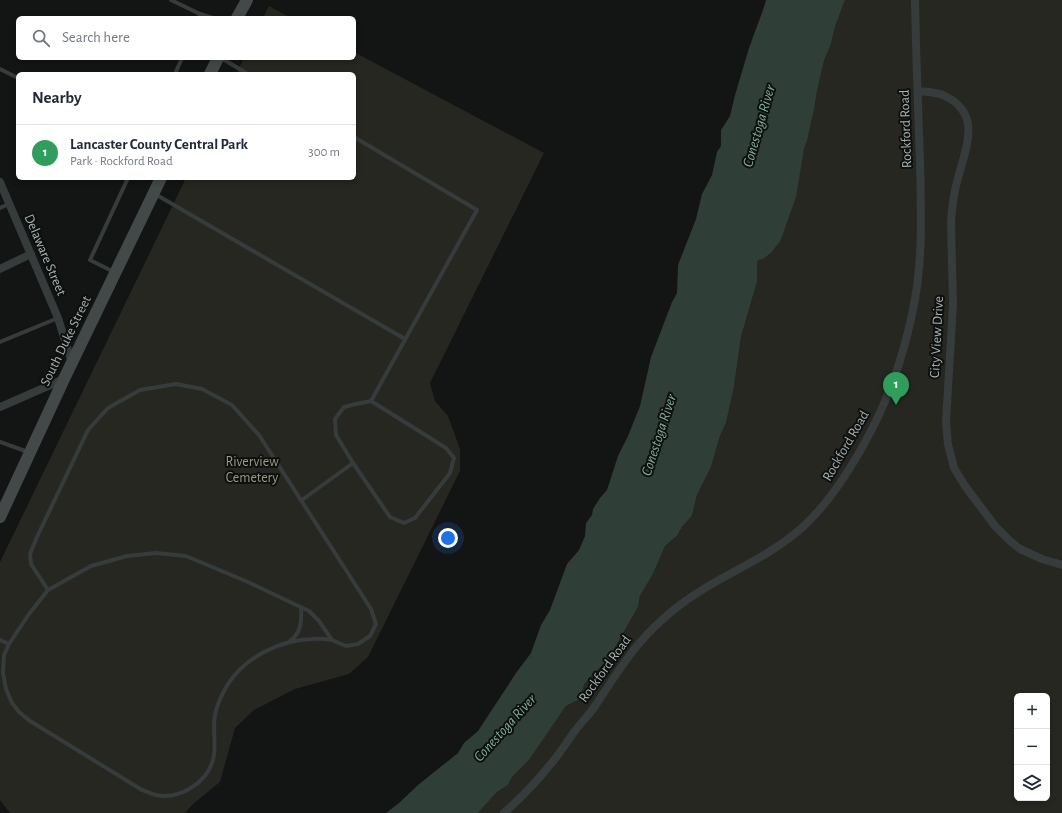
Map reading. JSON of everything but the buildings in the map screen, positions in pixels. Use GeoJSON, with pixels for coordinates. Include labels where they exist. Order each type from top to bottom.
{"type":"FeatureCollection","features":[{"type":"Feature","properties":{"kind":"main road"},"geometry":{"type":"LineString","coordinates":[[238,16],[246,0]]}},
{"type":"Feature","properties":{"kind":"main road"},"geometry":{"type":"LineString","coordinates":[[211,72],[218,60]]}},
{"type":"Feature","properties":{"kind":"main road","name":"South Duke Street"},"geometry":{"type":"LineString","coordinates":[[0,517],[159,180]]}},
{"type":"Feature","properties":{"kind":"street","name":"Rockford Road"},"geometry":{"type":"LineString","coordinates":[[504,813],[519,799],[554,760],[626,660],[640,642],[661,620],[692,596],[781,544],[804,526],[835,491],[861,452],[881,411],[892,383],[911,322],[916,297],[921,228],[918,91],[914,0]]}},
{"type":"Feature","properties":{"kind":"street","name":"City View Drive"},"geometry":{"type":"LineString","coordinates":[[918,91],[946,96],[959,105],[964,112],[969,127],[966,151],[957,180],[951,208],[953,304],[946,430],[954,468],[965,486],[995,526],[1010,541],[1042,559],[1062,565]]}},
{"type":"Feature","properties":{"kind":"street","name":"Delaware Street"},"geometry":{"type":"LineString","coordinates":[[0,182],[58,318],[72,363]]}},
{"type":"Feature","properties":{"kind":"street"},"geometry":{"type":"LineString","coordinates":[[0,269],[31,254]]}},
{"type":"Feature","properties":{"kind":"street"},"geometry":{"type":"LineString","coordinates":[[0,406],[64,380]]}},
{"type":"Feature","properties":{"kind":"lane"},"geometry":{"type":"LineString","coordinates":[[171,0],[199,16]]}},
{"type":"Feature","properties":{"kind":"lane"},"geometry":{"type":"LineString","coordinates":[[176,72],[181,60]]}},
{"type":"Feature","properties":{"kind":"lane"},"geometry":{"type":"LineString","coordinates":[[223,60],[244,72]]}},
{"type":"Feature","properties":{"kind":"lane"},"geometry":{"type":"LineString","coordinates":[[0,69],[16,77]]}},
{"type":"Feature","properties":{"kind":"lane"},"geometry":{"type":"LineString","coordinates":[[356,138],[477,210],[371,401]]}},
{"type":"Feature","properties":{"kind":"lane"},"geometry":{"type":"LineString","coordinates":[[115,272],[90,260],[127,180]]}},
{"type":"Feature","properties":{"kind":"lane"},"geometry":{"type":"LineString","coordinates":[[153,193],[405,339]]}},
{"type":"Feature","properties":{"kind":"lane"},"geometry":{"type":"LineString","coordinates":[[0,208],[10,204]]}},
{"type":"Feature","properties":{"kind":"lane"},"geometry":{"type":"LineString","coordinates":[[0,342],[58,318]]}},
{"type":"Feature","properties":{"kind":"lane"},"geometry":{"type":"LineString","coordinates":[[48,590],[31,564],[30,554],[88,430],[108,408],[140,390],[176,384],[202,389],[232,405],[259,435],[371,609],[376,624],[370,636],[358,644],[346,646],[332,640],[314,639],[288,643],[266,651],[255,657],[237,672],[219,701],[215,714],[214,725],[215,750],[210,768],[198,783],[190,789],[167,796],[156,795],[142,790],[30,721],[19,712],[12,703],[6,689],[3,673],[4,655],[9,644],[29,614],[48,590],[91,566],[127,556],[156,553],[186,556],[248,582],[309,611],[319,621],[332,640]]}},
{"type":"Feature","properties":{"kind":"lane"},"geometry":{"type":"LineString","coordinates":[[371,401],[446,448],[454,458],[450,474],[415,518],[404,523],[390,517],[353,463],[336,435],[335,419],[344,407],[371,401]]}},
{"type":"Feature","properties":{"kind":"lane"},"geometry":{"type":"LineString","coordinates":[[0,442],[30,452]]}},
{"type":"Feature","properties":{"kind":"lane"},"geometry":{"type":"LineString","coordinates":[[302,500],[353,463]]}},
{"type":"Feature","properties":{"kind":"lane"},"geometry":{"type":"LineString","coordinates":[[288,643],[295,638],[300,629],[302,619],[301,608]]}},
{"type":"Feature","properties":{"kind":"lane"},"geometry":{"type":"LineString","coordinates":[[0,640],[9,644]]}},
{"type":"Feature","properties":{"kind":"green space"},"geometry":{"type":"Polygon","coordinates":[[[845,0],[1062,0],[1062,813],[478,813],[497,792],[508,785],[512,777],[529,760],[566,706],[580,699],[584,685],[608,660],[638,607],[640,596],[653,574],[665,546],[677,536],[682,527],[692,516],[697,495],[711,467],[720,436],[726,423],[734,387],[741,337],[757,282],[758,260],[768,256],[780,242],[807,141],[824,61],[831,44],[835,27],[845,0]]]}},
{"type":"Feature","properties":{"kind":"green space"},"geometry":{"type":"Polygon","coordinates":[[[269,6],[287,16],[264,16],[269,6]]]}},
{"type":"Feature","properties":{"kind":"green space","name":"Riverview Cemetery"},"geometry":{"type":"Polygon","coordinates":[[[356,53],[544,153],[430,383],[435,401],[448,416],[460,449],[460,471],[368,657],[349,674],[295,689],[254,710],[235,728],[220,782],[193,804],[185,813],[10,813],[0,800],[0,562],[185,180],[356,180],[356,72],[237,72],[243,60],[356,60],[356,53]]]}},
{"type":"Feature","properties":{"kind":"water","name":"Conestoga River"},"geometry":{"type":"Polygon","coordinates":[[[766,0],[845,0],[824,61],[804,149],[796,197],[780,242],[771,253],[763,259],[758,260],[757,282],[741,337],[734,387],[726,423],[720,436],[711,467],[697,495],[692,516],[682,527],[677,536],[665,546],[653,574],[640,596],[638,607],[608,660],[584,685],[580,699],[566,706],[529,760],[512,777],[508,785],[497,792],[478,813],[386,813],[458,753],[464,743],[478,731],[531,653],[541,625],[550,610],[567,564],[579,550],[585,536],[586,523],[592,515],[593,509],[600,498],[607,490],[618,456],[640,406],[651,357],[672,302],[677,293],[678,265],[696,219],[702,194],[712,175],[717,152],[721,146],[721,130],[730,116],[749,48],[766,0]]]}},
{"type":"Feature","properties":{"kind":"place","name":"Lancaster County Central Park"},"geometry":{"type":"Point","coordinates":[896,405]}}]}
